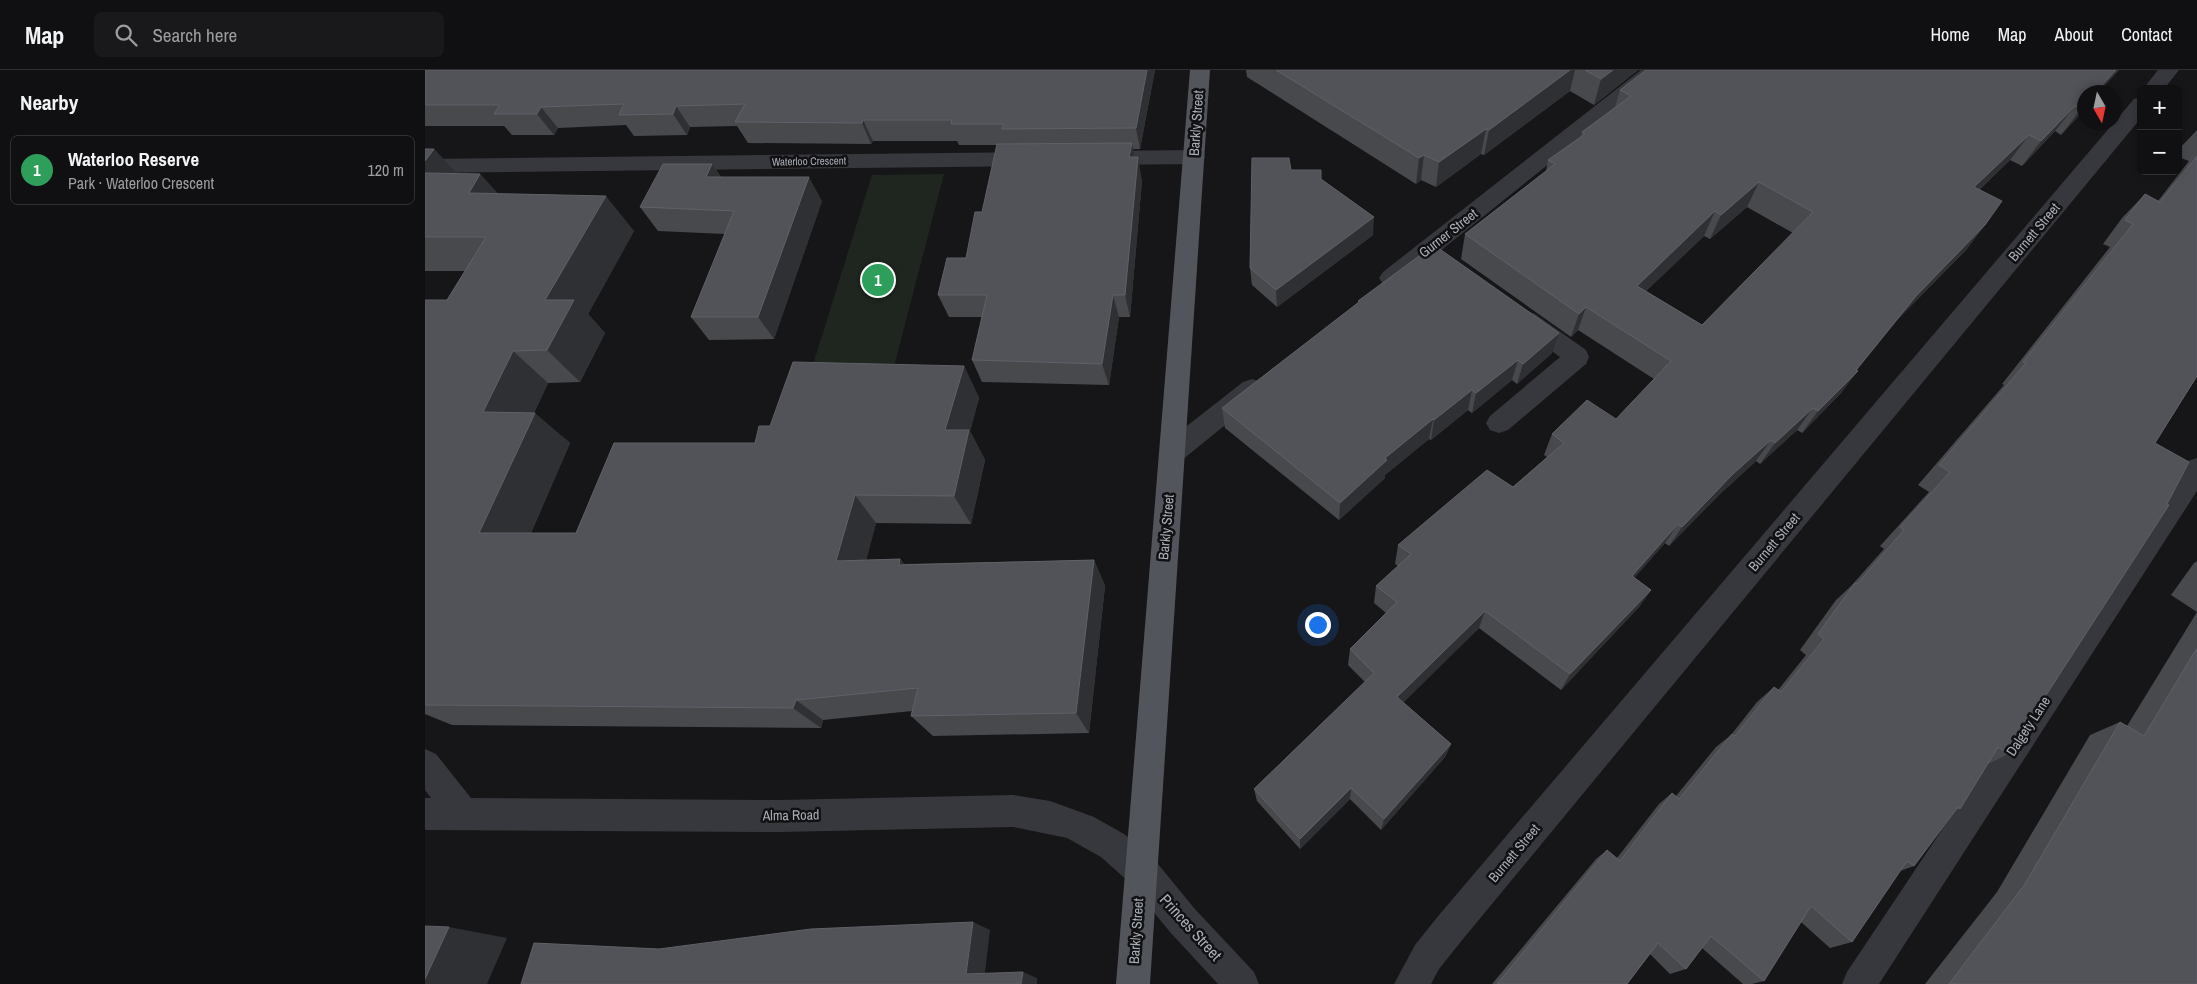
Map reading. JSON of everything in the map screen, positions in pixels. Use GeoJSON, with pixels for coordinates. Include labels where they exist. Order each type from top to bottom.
{"type":"FeatureCollection","features":[{"type":"Feature","properties":{"kind":"main road","name":"Barkly Street"},"geometry":{"type":"LineString","coordinates":[[1133,984],[1150,723],[1173,452],[1200,70]]}},
{"type":"Feature","properties":{"kind":"street","name":"Gurner Street"},"geometry":{"type":"LineString","coordinates":[[1375,291],[1435,255],[1653,70]]}},
{"type":"Feature","properties":{"kind":"street"},"geometry":{"type":"LineString","coordinates":[[2156,85],[2169,70]]}},
{"type":"Feature","properties":{"kind":"street","name":"Burnett Street"},"geometry":{"type":"LineString","coordinates":[[1411,984],[1427,957],[1451,927],[2137,109]]}},
{"type":"Feature","properties":{"kind":"street"},"geometry":{"type":"LineString","coordinates":[[1084,158],[1194,157]]}},
{"type":"Feature","properties":{"kind":"street","name":"Waterloo Crescent"},"geometry":{"type":"LineString","coordinates":[[425,166],[1054,158]]}},
{"type":"Feature","properties":{"kind":"street"},"geometry":{"type":"LineString","coordinates":[[1499,423],[1577,357],[1506,306]]}},
{"type":"Feature","properties":{"kind":"street"},"geometry":{"type":"LineString","coordinates":[[1173,452],[1262,380]]}},
{"type":"Feature","properties":{"kind":"street","name":"Dalgety Lane"},"geometry":{"type":"LineString","coordinates":[[1859,984],[2197,469]]}},
{"type":"Feature","properties":{"kind":"street"},"geometry":{"type":"LineString","coordinates":[[425,765],[464,814]]}},
{"type":"Feature","properties":{"kind":"street","name":"Alma Road"},"geometry":{"type":"LineString","coordinates":[[425,814],[780,816],[1013,811],[1044,814],[1070,822],[1096,834],[1140,870]]}},
{"type":"Feature","properties":{"kind":"street","name":"Princes Street"},"geometry":{"type":"LineString","coordinates":[[1140,870],[1182,920],[1242,984]]}},
{"type":"Feature","properties":{"kind":"shaded area"},"geometry":{"type":"Polygon","coordinates":[[[944,174],[889,386],[806,387],[872,175],[944,174]]]}},
{"type":"Feature","properties":{"kind":"building"},"geometry":{"type":"Polygon","coordinates":[[[425,70],[1147,70],[1136,128],[1002,129],[1004,124],[951,124],[952,120],[863,120],[862,123],[735,122],[745,104],[676,106],[673,114],[619,115],[624,104],[541,107],[537,114],[494,114],[500,105],[425,105],[425,70]]]}},
{"type":"Feature","properties":{"kind":"building"},"geometry":{"type":"Polygon","coordinates":[[[1276,70],[1570,70],[1489,130],[1486,129],[1439,162],[1424,155],[1419,158],[1276,70]]]}},
{"type":"Feature","properties":{"kind":"building"},"geometry":{"type":"Polygon","coordinates":[[[1585,70],[1613,70],[1601,79],[1585,70]]]}},
{"type":"Feature","properties":{"kind":"building"},"geometry":{"type":"Polygon","coordinates":[[[1646,70],[2116,70],[2102,85],[2077,85],[2077,107],[2075,106],[2041,141],[2029,135],[1974,187],[2002,201],[1985,225],[1916,296],[1856,370],[1858,371],[1818,411],[1813,408],[1775,443],[1771,440],[1733,474],[1682,527],[1678,524],[1632,576],[1651,590],[1570,674],[1485,611],[1397,697],[1451,744],[1384,819],[1351,788],[1300,839],[1254,789],[1374,673],[1350,649],[1397,602],[1376,586],[1411,554],[1398,545],[1487,470],[1513,487],[1564,443],[1552,434],[1587,400],[1616,419],[1671,361],[1586,307],[1579,314],[1465,234],[1555,164],[1548,160],[1585,134],[1582,132],[1631,96],[1620,90],[1646,70]],[[1759,182],[1721,215],[1715,211],[1637,286],[1702,325],[1813,212],[1759,182]]]}},
{"type":"Feature","properties":{"kind":"building"},"geometry":{"type":"Polygon","coordinates":[[[1132,143],[1129,157],[1138,157],[1125,295],[1113,295],[1102,364],[972,360],[987,295],[938,295],[947,258],[966,258],[975,212],[982,212],[997,144],[1132,143]]]}},
{"type":"Feature","properties":{"kind":"building"},"geometry":{"type":"Polygon","coordinates":[[[425,149],[434,149],[425,161],[425,149]]]}},
{"type":"Feature","properties":{"kind":"building"},"geometry":{"type":"Polygon","coordinates":[[[2197,156],[2197,376],[2155,443],[2189,462],[2167,504],[2169,505],[2008,754],[1998,747],[1960,809],[1958,807],[1914,866],[1907,861],[1852,942],[1811,906],[1764,981],[1711,936],[1686,969],[1658,943],[1627,984],[1497,984],[1607,850],[1620,861],[1672,793],[1679,799],[1732,734],[1735,736],[1774,687],[1781,692],[1824,639],[1818,634],[1855,583],[1857,584],[1904,530],[1900,527],[1950,472],[1939,465],[2026,363],[2023,362],[2133,224],[2125,220],[2145,194],[2160,202],[2197,156]]]}},
{"type":"Feature","properties":{"kind":"building"},"geometry":{"type":"Polygon","coordinates":[[[1252,158],[1289,158],[1291,170],[1321,170],[1321,179],[1374,217],[1276,290],[1250,268],[1252,158]]]}},
{"type":"Feature","properties":{"kind":"building"},"geometry":{"type":"Polygon","coordinates":[[[663,164],[712,164],[706,177],[809,177],[758,317],[691,317],[734,211],[640,207],[663,164]]]}},
{"type":"Feature","properties":{"kind":"building"},"geometry":{"type":"Polygon","coordinates":[[[425,173],[480,174],[469,193],[606,196],[545,300],[574,300],[547,350],[513,351],[483,412],[535,413],[479,533],[576,533],[614,443],[755,443],[759,426],[770,426],[793,362],[964,366],[945,430],[969,430],[954,496],[855,495],[836,561],[900,559],[899,565],[1094,560],[1076,713],[911,716],[918,688],[796,700],[793,708],[425,705],[425,300],[447,300],[486,237],[425,237],[425,173]]]}},
{"type":"Feature","properties":{"kind":"building"},"geometry":{"type":"Polygon","coordinates":[[[1434,245],[1559,333],[1523,364],[1518,360],[1476,393],[1472,390],[1433,419],[1385,458],[1387,460],[1340,503],[1222,408],[1358,301],[1434,245]]]}},
{"type":"Feature","properties":{"kind":"building"},"geometry":{"type":"Polygon","coordinates":[[[2197,648],[2197,984],[1949,984],[2025,884],[2120,722],[2144,736],[2197,648]]]}},
{"type":"Feature","properties":{"kind":"building"},"geometry":{"type":"Polygon","coordinates":[[[973,922],[966,974],[1023,972],[1021,984],[521,984],[534,943],[659,949],[811,929],[973,922]]]}},
{"type":"Feature","properties":{"kind":"building"},"geometry":{"type":"Polygon","coordinates":[[[425,926],[449,927],[425,979],[425,926]]]}},
{"type":"Feature","properties":{"kind":"place","name":"Waterloo Reserve"},"geometry":{"type":"Point","coordinates":[878,280]}}]}
